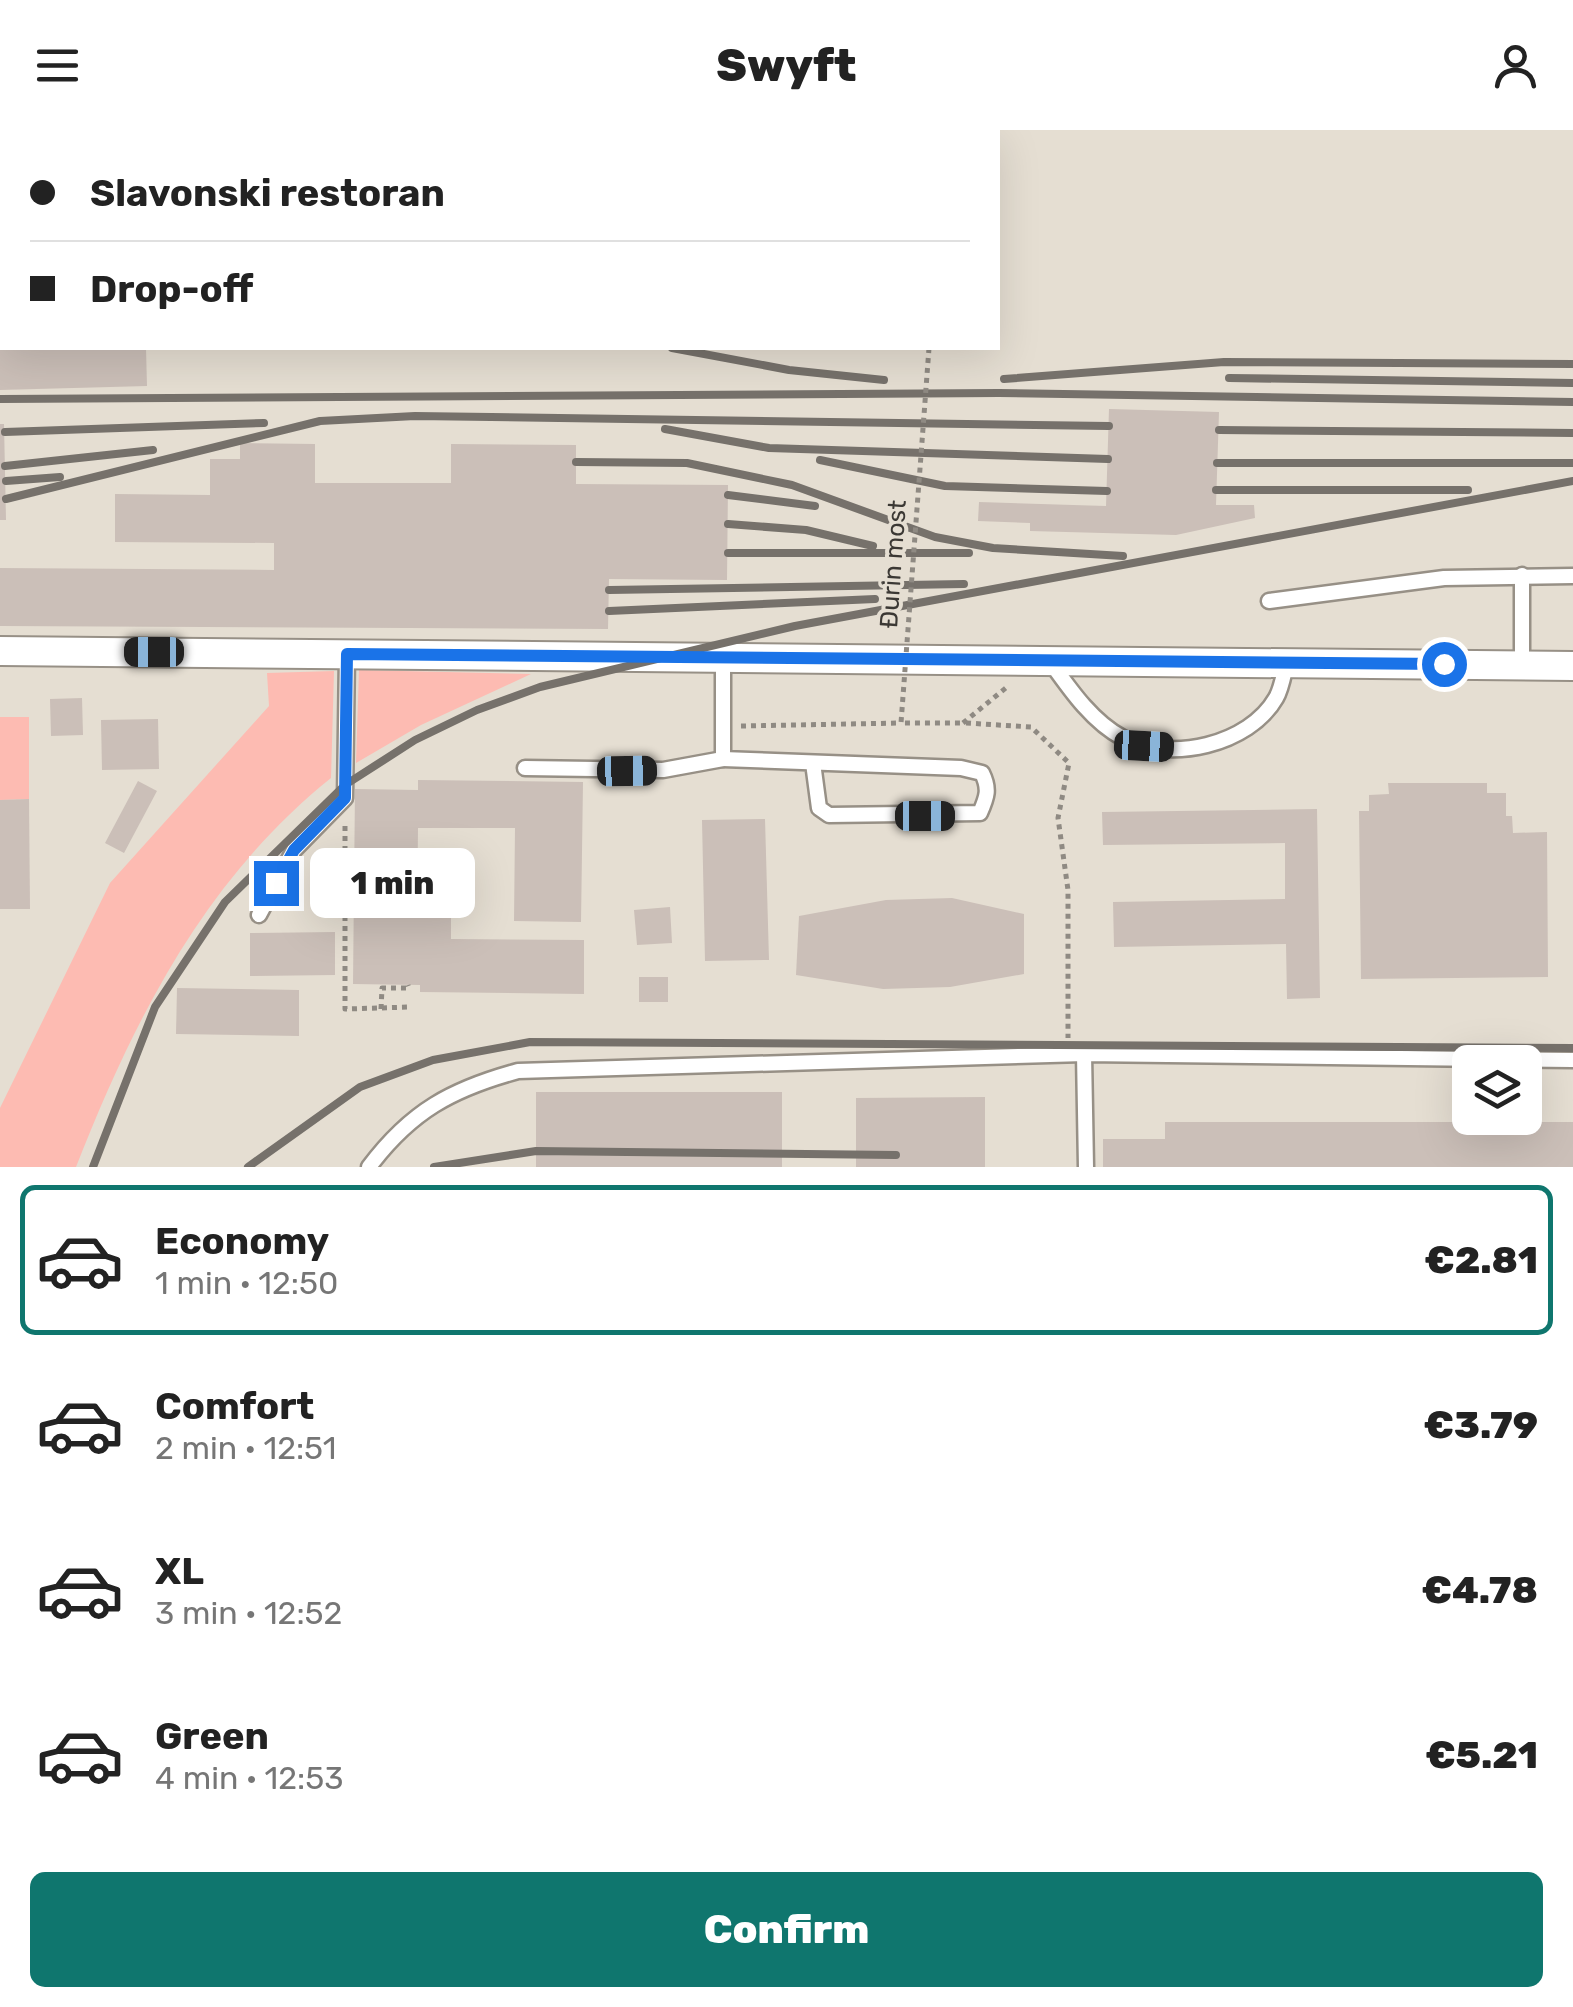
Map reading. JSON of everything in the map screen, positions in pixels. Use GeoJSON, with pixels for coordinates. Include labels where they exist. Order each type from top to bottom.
{"type":"FeatureCollection","features":[{"type":"Feature","properties":{"kind":"street"},"geometry":{"type":"LineString","coordinates":[[0,651],[1287,660],[1573,666]]}},
{"type":"Feature","properties":{"kind":"lane"},"geometry":{"type":"LineString","coordinates":[[1522,574],[1522,666]]}},
{"type":"Feature","properties":{"kind":"lane"},"geometry":{"type":"LineString","coordinates":[[1269,601],[1444,578],[1573,576]]}},
{"type":"Feature","properties":{"kind":"lane"},"geometry":{"type":"LineString","coordinates":[[259,916],[294,850],[345,798],[347,654]]}},
{"type":"Feature","properties":{"kind":"lane"},"geometry":{"type":"LineString","coordinates":[[723,658],[723,759]]}},
{"type":"Feature","properties":{"kind":"lane"},"geometry":{"type":"LineString","coordinates":[[1048,660],[1076,696],[1122,738],[1144,746],[1188,748],[1223,740],[1254,724],[1276,697],[1287,660]]}},
{"type":"Feature","properties":{"kind":"lane"},"geometry":{"type":"LineString","coordinates":[[525,768],[664,770],[723,759],[960,768],[982,773],[988,785],[987,798],[980,813],[957,816],[829,815],[819,808],[813,763]]}},
{"type":"Feature","properties":{"kind":"lane"},"geometry":{"type":"LineString","coordinates":[[369,1167],[421,1114],[463,1086],[518,1071],[1076,1055],[1573,1060]]}},
{"type":"Feature","properties":{"kind":"lane"},"geometry":{"type":"LineString","coordinates":[[1076,1055],[1086,1167]]}},
{"type":"Feature","properties":{"kind":"path","name":"Đurin most"},"geometry":{"type":"LineString","coordinates":[[901,723],[929,350]]}},
{"type":"Feature","properties":{"kind":"path"},"geometry":{"type":"LineString","coordinates":[[723,726],[871,722],[1031,727],[1069,763],[1058,818],[1068,890],[1076,1055]]}},
{"type":"Feature","properties":{"kind":"path"},"geometry":{"type":"LineString","coordinates":[[345,798],[345,1009],[411,1007]]}},
{"type":"Feature","properties":{"kind":"path"},"geometry":{"type":"LineString","coordinates":[[381,1008],[382,988],[409,988],[408,985]]}},
{"type":"Feature","properties":{"kind":"shaded area"},"geometry":{"type":"Polygon","coordinates":[[[359,670],[531,674],[421,725],[356,763],[359,670]]]}},
{"type":"Feature","properties":{"kind":"shaded area"},"geometry":{"type":"Polygon","coordinates":[[[334,671],[331,778],[286,818],[210,906],[149,1006],[76,1167],[0,1167],[0,1108],[110,883],[269,706],[267,673],[334,671]]]}},
{"type":"Feature","properties":{"kind":"shaded area"},"geometry":{"type":"Polygon","coordinates":[[[0,717],[29,717],[29,799],[0,800],[0,717]]]}},
{"type":"Feature","properties":{"kind":"building"},"geometry":{"type":"Polygon","coordinates":[[[0,350],[146,350],[147,386],[0,390],[0,350]]]}},
{"type":"Feature","properties":{"kind":"building"},"geometry":{"type":"Polygon","coordinates":[[[1109,409],[1219,412],[1216,505],[1254,505],[1255,518],[1176,535],[1030,531],[1030,523],[978,521],[979,502],[1106,506],[1109,409]]]}},
{"type":"Feature","properties":{"kind":"building"},"geometry":{"type":"Polygon","coordinates":[[[0,424],[4,424],[6,520],[0,520],[0,424]]]}},
{"type":"Feature","properties":{"kind":"building"},"geometry":{"type":"Polygon","coordinates":[[[240,443],[315,444],[315,483],[451,483],[451,444],[576,445],[576,484],[728,485],[727,580],[609,579],[608,629],[0,626],[0,568],[274,570],[274,543],[115,542],[115,494],[210,495],[210,459],[240,459],[240,443]]]}},
{"type":"Feature","properties":{"kind":"building"},"geometry":{"type":"Polygon","coordinates":[[[82,698],[83,735],[51,736],[50,699],[82,698]]]}},
{"type":"Feature","properties":{"kind":"building"},"geometry":{"type":"Polygon","coordinates":[[[158,719],[159,769],[102,770],[101,720],[158,719]]]}},
{"type":"Feature","properties":{"kind":"building"},"geometry":{"type":"Polygon","coordinates":[[[418,780],[583,782],[581,922],[514,921],[515,828],[418,828],[417,916],[451,916],[451,939],[584,940],[584,994],[420,992],[420,985],[353,984],[355,789],[418,790],[418,780]]]}},
{"type":"Feature","properties":{"kind":"building"},"geometry":{"type":"Polygon","coordinates":[[[138,781],[157,791],[124,853],[105,843],[138,781]]]}},
{"type":"Feature","properties":{"kind":"building"},"geometry":{"type":"Polygon","coordinates":[[[1388,783],[1487,783],[1487,793],[1506,793],[1506,816],[1512,816],[1513,833],[1547,832],[1548,977],[1361,979],[1359,811],[1369,811],[1369,795],[1389,794],[1388,783]]]}},
{"type":"Feature","properties":{"kind":"building"},"geometry":{"type":"Polygon","coordinates":[[[29,799],[30,909],[0,909],[0,800],[29,799]]]}},
{"type":"Feature","properties":{"kind":"building"},"geometry":{"type":"Polygon","coordinates":[[[1317,809],[1320,998],[1287,999],[1286,944],[1114,947],[1113,902],[1285,899],[1285,843],[1103,845],[1102,812],[1317,809]]]}},
{"type":"Feature","properties":{"kind":"building"},"geometry":{"type":"Polygon","coordinates":[[[765,819],[769,960],[705,961],[702,820],[765,819]]]}},
{"type":"Feature","properties":{"kind":"building"},"geometry":{"type":"Polygon","coordinates":[[[952,898],[1024,914],[1024,974],[950,987],[883,989],[796,975],[799,916],[886,900],[952,898]]]}},
{"type":"Feature","properties":{"kind":"building"},"geometry":{"type":"Polygon","coordinates":[[[670,907],[672,943],[637,945],[634,910],[670,907]]]}},
{"type":"Feature","properties":{"kind":"building"},"geometry":{"type":"Polygon","coordinates":[[[335,932],[335,975],[250,976],[250,933],[335,932]]]}},
{"type":"Feature","properties":{"kind":"building"},"geometry":{"type":"Polygon","coordinates":[[[639,977],[668,977],[668,1002],[639,1002],[639,977]]]}},
{"type":"Feature","properties":{"kind":"building"},"geometry":{"type":"Polygon","coordinates":[[[177,988],[299,990],[299,1036],[176,1034],[177,988]]]}},
{"type":"Feature","properties":{"kind":"building"},"geometry":{"type":"Polygon","coordinates":[[[536,1092],[782,1092],[782,1167],[536,1167],[536,1092]]]}},
{"type":"Feature","properties":{"kind":"building"},"geometry":{"type":"Polygon","coordinates":[[[985,1097],[985,1167],[856,1167],[856,1098],[985,1097]]]}},
{"type":"Feature","properties":{"kind":"building"},"geometry":{"type":"Polygon","coordinates":[[[1165,1122],[1452,1122],[1452,1135],[1542,1135],[1542,1122],[1573,1122],[1573,1167],[1103,1167],[1103,1139],[1165,1139],[1165,1122]]]}},
{"type":"Feature","properties":{"kind":"railway"},"geometry":{"type":"LineString","coordinates":[[683,350],[789,370],[884,380]]}},
{"type":"Feature","properties":{"kind":"railway"},"geometry":{"type":"LineString","coordinates":[[1004,379],[1224,362],[1573,364]]}},
{"type":"Feature","properties":{"kind":"railway"},"geometry":{"type":"LineString","coordinates":[[1229,378],[1573,383]]}},
{"type":"Feature","properties":{"kind":"railway"},"geometry":{"type":"LineString","coordinates":[[0,399],[999,393],[1573,402]]}},
{"type":"Feature","properties":{"kind":"railway"},"geometry":{"type":"LineString","coordinates":[[6,499],[320,421],[415,416],[1109,426]]}},
{"type":"Feature","properties":{"kind":"railway"},"geometry":{"type":"LineString","coordinates":[[5,432],[264,423]]}},
{"type":"Feature","properties":{"kind":"railway"},"geometry":{"type":"LineString","coordinates":[[665,429],[769,448],[1108,459]]}},
{"type":"Feature","properties":{"kind":"railway"},"geometry":{"type":"LineString","coordinates":[[1219,430],[1573,433]]}},
{"type":"Feature","properties":{"kind":"railway"},"geometry":{"type":"LineString","coordinates":[[5,466],[153,450]]}},
{"type":"Feature","properties":{"kind":"railway"},"geometry":{"type":"LineString","coordinates":[[820,460],[945,486],[1107,491]]}},
{"type":"Feature","properties":{"kind":"railway"},"geometry":{"type":"LineString","coordinates":[[576,462],[687,463],[792,485],[935,537],[993,548],[1123,556]]}},
{"type":"Feature","properties":{"kind":"railway"},"geometry":{"type":"LineString","coordinates":[[1217,463],[1573,463]]}},
{"type":"Feature","properties":{"kind":"railway"},"geometry":{"type":"LineString","coordinates":[[6,481],[60,477]]}},
{"type":"Feature","properties":{"kind":"railway"},"geometry":{"type":"LineString","coordinates":[[93,1167],[155,1007],[225,902],[345,785],[415,740],[477,710],[540,687],[795,626],[1573,481]]}},
{"type":"Feature","properties":{"kind":"railway"},"geometry":{"type":"LineString","coordinates":[[1216,490],[1468,490]]}},
{"type":"Feature","properties":{"kind":"railway"},"geometry":{"type":"LineString","coordinates":[[728,495],[815,506]]}},
{"type":"Feature","properties":{"kind":"railway"},"geometry":{"type":"LineString","coordinates":[[728,524],[806,530],[873,546]]}},
{"type":"Feature","properties":{"kind":"railway"},"geometry":{"type":"LineString","coordinates":[[728,553],[969,553]]}},
{"type":"Feature","properties":{"kind":"railway"},"geometry":{"type":"LineString","coordinates":[[609,590],[964,584]]}},
{"type":"Feature","properties":{"kind":"railway"},"geometry":{"type":"LineString","coordinates":[[609,611],[875,599]]}},
{"type":"Feature","properties":{"kind":"railway"},"geometry":{"type":"LineString","coordinates":[[248,1167],[360,1087],[433,1060],[530,1042],[1573,1048]]}},
{"type":"Feature","properties":{"kind":"railway"},"geometry":{"type":"LineString","coordinates":[[434,1167],[536,1151],[896,1155]]}},
{"type":"Feature","properties":{"kind":"route"},"geometry":{"type":"LineString","coordinates":[[276,883],[294,850],[345,798],[347,654],[1444,664]]}}]}
